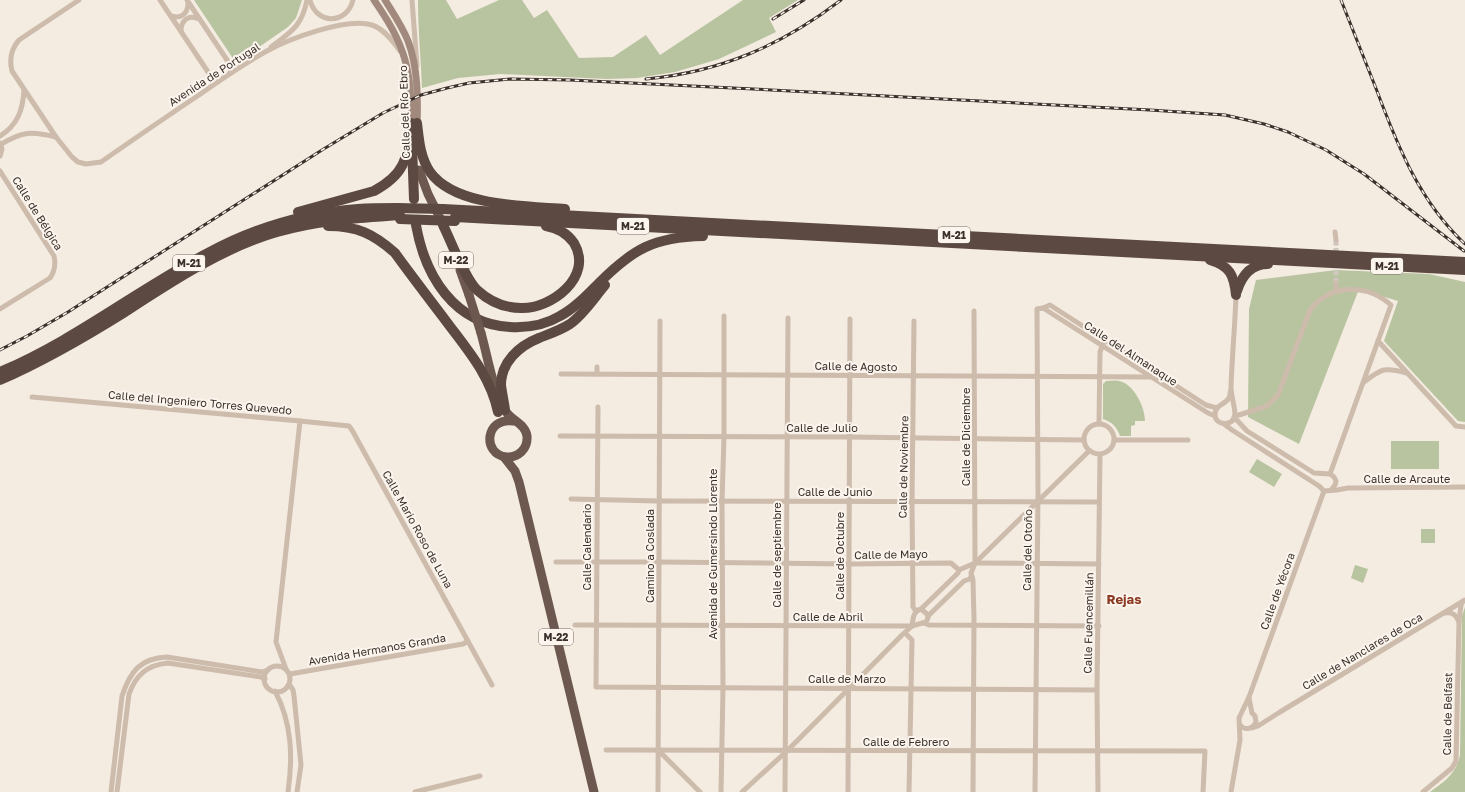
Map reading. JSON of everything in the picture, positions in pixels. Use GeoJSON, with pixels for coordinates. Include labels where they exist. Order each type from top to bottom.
{"type":"FeatureCollection","features":[{"type":"Feature","properties":{"kind":"highway"},"geometry":{"type":"LineString","coordinates":[[414,123],[420,149],[430,171],[444,184],[463,194],[485,201],[500,203],[705,222]]}},
{"type":"Feature","properties":{"kind":"highway"},"geometry":{"type":"LineString","coordinates":[[209,252],[233,237],[272,221],[294,213],[374,191],[384,186],[397,174],[405,160],[414,123]]}},
{"type":"Feature","properties":{"kind":"highway"},"geometry":{"type":"LineString","coordinates":[[412,143],[414,199]]}},
{"type":"Feature","properties":{"kind":"highway","name":"M-22"},"geometry":{"type":"LineString","coordinates":[[419,170],[428,194],[444,225],[469,295],[502,411],[521,425],[526,433],[526,444],[521,452],[518,464],[519,482]]}},
{"type":"Feature","properties":{"kind":"highway","name":"M-21"},"geometry":{"type":"LineString","coordinates":[[0,372],[62,340],[209,252],[256,232],[296,219],[358,209],[455,219],[1465,270]]}},
{"type":"Feature","properties":{"kind":"highway","name":"M-21"},"geometry":{"type":"LineString","coordinates":[[0,380],[66,347],[188,273],[237,248],[276,232],[298,226],[352,218],[444,209],[1465,262]]}},
{"type":"Feature","properties":{"kind":"highway"},"geometry":{"type":"LineString","coordinates":[[444,225],[469,279],[485,296],[503,306],[522,308],[543,305],[560,295],[570,285],[574,278],[579,259],[576,247],[566,234],[557,229],[535,225],[455,219]]}},
{"type":"Feature","properties":{"kind":"highway"},"geometry":{"type":"LineString","coordinates":[[416,225],[420,247],[429,269],[448,297],[457,307],[481,322],[495,326],[517,328],[528,327],[550,321],[560,316],[579,302],[615,266],[642,248],[658,241],[689,236],[811,236]]}},
{"type":"Feature","properties":{"kind":"highway"},"geometry":{"type":"LineString","coordinates":[[237,248],[299,230],[321,226],[340,226],[371,234],[395,253],[465,345],[480,366],[502,411]]}},
{"type":"Feature","properties":{"kind":"highway"},"geometry":{"type":"LineString","coordinates":[[1142,253],[1172,258],[1207,260],[1219,263],[1227,268],[1233,276],[1236,295]]}},
{"type":"Feature","properties":{"kind":"highway"},"geometry":{"type":"LineString","coordinates":[[502,411],[502,375],[506,365],[513,355],[529,343],[564,327],[573,321],[589,305],[619,267],[633,254]]}},
{"type":"Feature","properties":{"kind":"highway"},"geometry":{"type":"LineString","coordinates":[[1236,295],[1240,282],[1251,268],[1260,264],[1310,262]]}},
{"type":"Feature","properties":{"kind":"highway","name":"M-22"},"geometry":{"type":"LineString","coordinates":[[502,411],[490,433],[490,443],[496,452],[504,457],[515,471],[519,482],[594,792]]}},
{"type":"Feature","properties":{"kind":"highway"},"geometry":{"type":"LineString","coordinates":[[496,424],[508,420],[514,421]]}},
{"type":"Feature","properties":{"kind":"highway"},"geometry":{"type":"LineString","coordinates":[[504,457],[511,457],[521,452]]}},
{"type":"Feature","properties":{"kind":"main road","name":"Calle del Río Ebro"},"geometry":{"type":"LineString","coordinates":[[374,0],[390,24],[405,59],[409,78],[419,170]]}},
{"type":"Feature","properties":{"kind":"main road","name":"Calle del Río Ebro"},"geometry":{"type":"LineString","coordinates":[[385,0],[403,30],[414,62],[416,79],[412,143],[419,170]]}},
{"type":"Feature","properties":{"kind":"street"},"geometry":{"type":"LineString","coordinates":[[56,137],[24,90],[11,67],[11,56],[13,48],[19,40],[79,0]]}},
{"type":"Feature","properties":{"kind":"street"},"geometry":{"type":"LineString","coordinates":[[160,0],[210,75],[219,81]]}},
{"type":"Feature","properties":{"kind":"street"},"geometry":{"type":"LineString","coordinates":[[266,51],[286,37],[296,27],[302,18],[307,0]]}},
{"type":"Feature","properties":{"kind":"street"},"geometry":{"type":"LineString","coordinates":[[310,0],[313,8],[320,15],[332,19],[344,16],[350,8],[353,0]]}},
{"type":"Feature","properties":{"kind":"street"},"geometry":{"type":"LineString","coordinates":[[412,0],[417,62],[416,79]]}},
{"type":"Feature","properties":{"kind":"street"},"geometry":{"type":"LineString","coordinates":[[171,16],[178,17],[184,15],[187,10],[187,1]]}},
{"type":"Feature","properties":{"kind":"street"},"geometry":{"type":"LineString","coordinates":[[187,1],[229,63],[231,73]]}},
{"type":"Feature","properties":{"kind":"street"},"geometry":{"type":"LineString","coordinates":[[180,31],[182,24],[187,18],[192,17],[200,20]]}},
{"type":"Feature","properties":{"kind":"street","name":"Avenida de Portugal"},"geometry":{"type":"LineString","coordinates":[[56,137],[65,150],[78,162],[94,164],[101,162],[219,81],[266,51],[322,29],[340,25],[363,23],[379,28],[385,33],[405,59]]}},
{"type":"Feature","properties":{"kind":"street"},"geometry":{"type":"LineString","coordinates":[[0,136],[10,128],[19,117],[24,101],[24,90]]}},
{"type":"Feature","properties":{"kind":"street"},"geometry":{"type":"LineString","coordinates":[[0,156],[2,149],[0,144],[14,136],[29,132],[56,137]]}},
{"type":"Feature","properties":{"kind":"street","name":"Calle de Bélgica"},"geometry":{"type":"LineString","coordinates":[[0,171],[54,256],[55,262],[55,267],[50,278],[0,309]]}},
{"type":"Feature","properties":{"kind":"street"},"geometry":{"type":"LineString","coordinates":[[1335,232],[1336,240]]}},
{"type":"Feature","properties":{"kind":"street"},"geometry":{"type":"LineString","coordinates":[[1336,283],[1336,291]]}},
{"type":"Feature","properties":{"kind":"street"},"geometry":{"type":"LineString","coordinates":[[1234,414],[1239,415],[1267,406],[1278,395],[1310,310],[1316,303],[1336,291],[1356,288],[1385,299],[1391,305],[1330,474]]}},
{"type":"Feature","properties":{"kind":"street"},"geometry":{"type":"LineString","coordinates":[[1099,424],[1100,352],[1104,343],[1206,405],[1219,406],[1227,404],[1231,406],[1234,414],[1247,431],[1314,473],[1323,475],[1330,474],[1334,477],[1336,481],[1331,490],[1324,491],[1319,486],[1216,420],[1215,416],[1219,406],[1229,398],[1231,389],[1236,295]]}},
{"type":"Feature","properties":{"kind":"street","name":"Calle del Almanaque"},"geometry":{"type":"LineString","coordinates":[[1037,309],[1043,308],[1104,343],[1151,378],[1215,416]]}},
{"type":"Feature","properties":{"kind":"street","name":"Calle del Otoño"},"geometry":{"type":"LineString","coordinates":[[1035,792],[1038,501],[1037,309]]}},
{"type":"Feature","properties":{"kind":"street","name":"Calle de Diciembre"},"geometry":{"type":"LineString","coordinates":[[974,311],[975,563]]}},
{"type":"Feature","properties":{"kind":"street","name":"Avenida de Gumersindo Llorente"},"geometry":{"type":"LineString","coordinates":[[721,792],[723,688],[722,501],[724,436],[724,316]]}},
{"type":"Feature","properties":{"kind":"street","name":"Calle de septiembre"},"geometry":{"type":"LineString","coordinates":[[785,792],[787,751],[786,564],[788,318]]}},
{"type":"Feature","properties":{"kind":"street","name":"Calle de Octubre"},"geometry":{"type":"LineString","coordinates":[[848,792],[848,564],[851,376],[850,320]]}},
{"type":"Feature","properties":{"kind":"street","name":"Camino a Coslada"},"geometry":{"type":"LineString","coordinates":[[658,792],[660,321]]}},
{"type":"Feature","properties":{"kind":"street","name":"Calle de Noviembre"},"geometry":{"type":"LineString","coordinates":[[914,321],[912,563],[913,607],[918,610]]}},
{"type":"Feature","properties":{"kind":"street"},"geometry":{"type":"LineString","coordinates":[[1378,341],[1456,426],[1465,427]]}},
{"type":"Feature","properties":{"kind":"street"},"geometry":{"type":"LineString","coordinates":[[597,368],[597,374]]}},
{"type":"Feature","properties":{"kind":"street"},"geometry":{"type":"LineString","coordinates":[[1363,383],[1378,371],[1393,369],[1408,373]]}},
{"type":"Feature","properties":{"kind":"street","name":"Calle de Agosto"},"geometry":{"type":"LineString","coordinates":[[561,374],[1151,378]]}},
{"type":"Feature","properties":{"kind":"street"},"geometry":{"type":"LineString","coordinates":[[1224,424],[1229,423],[1234,414],[1231,389]]}},
{"type":"Feature","properties":{"kind":"street","name":"Calle del Ingeniero Torres Quevedo"},"geometry":{"type":"LineString","coordinates":[[32,397],[300,421],[276,642],[286,669]]}},
{"type":"Feature","properties":{"kind":"street","name":"Calle Calendario"},"geometry":{"type":"LineString","coordinates":[[596,687],[596,500],[598,407]]}},
{"type":"Feature","properties":{"kind":"street","name":"Calle Mario Roso de Luna"},"geometry":{"type":"LineString","coordinates":[[300,421],[349,426],[352,430],[492,685]]}},
{"type":"Feature","properties":{"kind":"street"},"geometry":{"type":"LineString","coordinates":[[1099,424],[1108,427],[1114,435],[1115,440],[1109,452],[1100,454],[1089,451],[1084,440],[1087,431],[1094,425],[1099,424]]}},
{"type":"Feature","properties":{"kind":"street","name":"Calle de Julio"},"geometry":{"type":"LineString","coordinates":[[560,436],[724,436],[1084,440]]}},
{"type":"Feature","properties":{"kind":"street"},"geometry":{"type":"LineString","coordinates":[[1115,440],[1188,440]]}},
{"type":"Feature","properties":{"kind":"street"},"geometry":{"type":"LineString","coordinates":[[742,792],[787,751],[912,626],[914,617],[918,610],[958,572],[975,563],[1089,451]]}},
{"type":"Feature","properties":{"kind":"street","name":"Calle Fuencemillán"},"geometry":{"type":"LineString","coordinates":[[1098,792],[1097,690],[1100,454]]}},
{"type":"Feature","properties":{"kind":"street"},"geometry":{"type":"LineString","coordinates":[[1319,486],[1318,480],[1323,475]]}},
{"type":"Feature","properties":{"kind":"street","name":"Calle de Arcaute"},"geometry":{"type":"LineString","coordinates":[[1336,481],[1348,488]]}},
{"type":"Feature","properties":{"kind":"street","name":"Calle de Arcaute"},"geometry":{"type":"LineString","coordinates":[[1331,490],[1348,488],[1465,487]]}},
{"type":"Feature","properties":{"kind":"street","name":"Calle de Yécora"},"geometry":{"type":"LineString","coordinates":[[1242,714],[1324,491]]}},
{"type":"Feature","properties":{"kind":"street","name":"Calle de Junio"},"geometry":{"type":"LineString","coordinates":[[571,499],[659,501],[1100,502]]}},
{"type":"Feature","properties":{"kind":"street","name":"Calle de Mayo"},"geometry":{"type":"LineString","coordinates":[[556,562],[786,564],[951,563],[958,572]]}},
{"type":"Feature","properties":{"kind":"street"},"geometry":{"type":"LineString","coordinates":[[975,563],[1099,564]]}},
{"type":"Feature","properties":{"kind":"street"},"geometry":{"type":"LineString","coordinates":[[923,624],[927,620],[928,616],[964,581],[967,581],[975,563]]}},
{"type":"Feature","properties":{"kind":"street"},"geometry":{"type":"LineString","coordinates":[[965,568],[970,570],[973,580],[973,792]]}},
{"type":"Feature","properties":{"kind":"street"},"geometry":{"type":"LineString","coordinates":[[958,572],[959,579],[964,581]]}},
{"type":"Feature","properties":{"kind":"street","name":"Calle de Nanclares de Oca"},"geometry":{"type":"LineString","coordinates":[[1250,728],[1270,718],[1464,600]]}},
{"type":"Feature","properties":{"kind":"street","name":"Calle de Belfast"},"geometry":{"type":"LineString","coordinates":[[1423,792],[1452,768],[1456,761],[1459,622],[1461,605],[1464,600]]}},
{"type":"Feature","properties":{"kind":"street"},"geometry":{"type":"LineString","coordinates":[[918,610],[926,612],[928,616]]}},
{"type":"Feature","properties":{"kind":"street"},"geometry":{"type":"LineString","coordinates":[[1444,612],[1452,613],[1459,622]]}},
{"type":"Feature","properties":{"kind":"street"},"geometry":{"type":"LineString","coordinates":[[914,617],[916,622],[929,625],[1099,626]]}},
{"type":"Feature","properties":{"kind":"street","name":"Calle de Abril"},"geometry":{"type":"LineString","coordinates":[[575,625],[912,626],[923,624]]}},
{"type":"Feature","properties":{"kind":"street"},"geometry":{"type":"LineString","coordinates":[[905,633],[912,640],[909,792]]}},
{"type":"Feature","properties":{"kind":"street","name":"Avenida Hermanos Granda"},"geometry":{"type":"LineString","coordinates":[[290,674],[463,644],[468,641]]}},
{"type":"Feature","properties":{"kind":"street","name":"Calle del Ingeniero Torres Quevedo"},"geometry":{"type":"LineString","coordinates":[[274,667],[279,653]]}},
{"type":"Feature","properties":{"kind":"street"},"geometry":{"type":"LineString","coordinates":[[111,792],[122,696],[127,682],[133,672],[143,663],[167,657],[262,672],[274,667],[281,667],[286,669],[290,674],[289,684],[285,689],[275,691]]}},
{"type":"Feature","properties":{"kind":"street"},"geometry":{"type":"LineString","coordinates":[[117,792],[129,694],[136,679],[141,674],[153,666],[168,663],[265,679]]}},
{"type":"Feature","properties":{"kind":"street"},"geometry":{"type":"LineString","coordinates":[[268,670],[265,679],[267,686],[275,691],[280,700],[288,725],[291,765],[289,792]]}},
{"type":"Feature","properties":{"kind":"street"},"geometry":{"type":"LineString","coordinates":[[289,684],[293,690],[294,696],[301,764],[298,791]]}},
{"type":"Feature","properties":{"kind":"street","name":"Calle de Marzo"},"geometry":{"type":"LineString","coordinates":[[596,687],[1097,690]]}},
{"type":"Feature","properties":{"kind":"street"},"geometry":{"type":"LineString","coordinates":[[1240,740],[1250,728],[1255,725],[1256,719],[1252,713],[1249,697]]}},
{"type":"Feature","properties":{"kind":"street"},"geometry":{"type":"LineString","coordinates":[[1231,792],[1240,740],[1239,718],[1242,714],[1248,712],[1252,713]]}},
{"type":"Feature","properties":{"kind":"street","name":"Calle de Nanclares de Oca"},"geometry":{"type":"LineString","coordinates":[[1256,719],[1270,718]]}},
{"type":"Feature","properties":{"kind":"street"},"geometry":{"type":"LineString","coordinates":[[1240,725],[1245,729],[1250,728]]}},
{"type":"Feature","properties":{"kind":"street","name":"Calle de Febrero"},"geometry":{"type":"LineString","coordinates":[[606,750],[1035,752],[1205,751],[1203,792]]}},
{"type":"Feature","properties":{"kind":"street"},"geometry":{"type":"LineString","coordinates":[[658,750],[700,792]]}},
{"type":"Feature","properties":{"kind":"street"},"geometry":{"type":"LineString","coordinates":[[415,792],[480,776]]}},
{"type":"Feature","properties":{"kind":"green space"},"geometry":{"type":"Polygon","coordinates":[[[194,0],[302,0],[296,18],[288,27],[236,63],[194,0]]]}},
{"type":"Feature","properties":{"kind":"green space"},"geometry":{"type":"Polygon","coordinates":[[[418,0],[446,0],[457,19],[499,0],[522,0],[534,18],[547,10],[579,58],[613,57],[646,35],[660,55],[743,0],[798,0],[769,18],[776,32],[719,59],[675,72],[637,78],[607,79],[500,74],[458,78],[422,88],[418,0]]]}},
{"type":"Feature","properties":{"kind":"green space"},"geometry":{"type":"Polygon","coordinates":[[[1336,270],[1429,274],[1465,282],[1465,422],[1458,421],[1384,341],[1398,301],[1359,289],[1299,444],[1248,417],[1249,309],[1256,280],[1336,270]]]}},
{"type":"Feature","properties":{"kind":"green space"},"geometry":{"type":"Polygon","coordinates":[[[1106,381],[1117,381],[1124,383],[1134,391],[1141,403],[1145,421],[1135,421],[1135,425],[1131,426],[1131,436],[1120,436],[1114,425],[1103,419],[1103,384],[1106,381]]]}},
{"type":"Feature","properties":{"kind":"green space"},"geometry":{"type":"Polygon","coordinates":[[[1391,441],[1439,441],[1439,469],[1391,469],[1391,441]]]}},
{"type":"Feature","properties":{"kind":"green space"},"geometry":{"type":"Polygon","coordinates":[[[1257,459],[1282,474],[1274,487],[1249,472],[1257,459]]]}},
{"type":"Feature","properties":{"kind":"green space"},"geometry":{"type":"Polygon","coordinates":[[[1421,529],[1435,529],[1435,543],[1421,543],[1421,529]]]}},
{"type":"Feature","properties":{"kind":"green space"},"geometry":{"type":"Polygon","coordinates":[[[1355,565],[1368,569],[1363,583],[1351,578],[1355,565]]]}},
{"type":"Feature","properties":{"kind":"green space"},"geometry":{"type":"Polygon","coordinates":[[[1465,607],[1465,792],[1430,792],[1453,772],[1460,755],[1462,616],[1465,607]]]}},
{"type":"Feature","properties":{"kind":"tunnel"},"geometry":{"type":"LineString","coordinates":[[1336,240],[1336,283]]}},
{"type":"Feature","properties":{"kind":"railway"},"geometry":{"type":"LineString","coordinates":[[773,19],[804,0]]}},
{"type":"Feature","properties":{"kind":"railway"},"geometry":{"type":"LineString","coordinates":[[646,79],[700,70],[750,54],[796,30],[841,0]]}},
{"type":"Feature","properties":{"kind":"railway"},"geometry":{"type":"LineString","coordinates":[[1341,0],[1393,133],[1412,173],[1435,210],[1449,228],[1465,244]]}},
{"type":"Feature","properties":{"kind":"railway"},"geometry":{"type":"LineString","coordinates":[[0,350],[68,312],[322,150],[383,113],[421,95],[447,88],[469,83],[510,79],[570,80],[753,89],[1225,115],[1264,124],[1288,132],[1326,150],[1364,174],[1464,251]]}},
{"type":"Feature","properties":{"kind":"district","name":"Rejas"},"geometry":{"type":"Point","coordinates":[1124,599]}}]}
